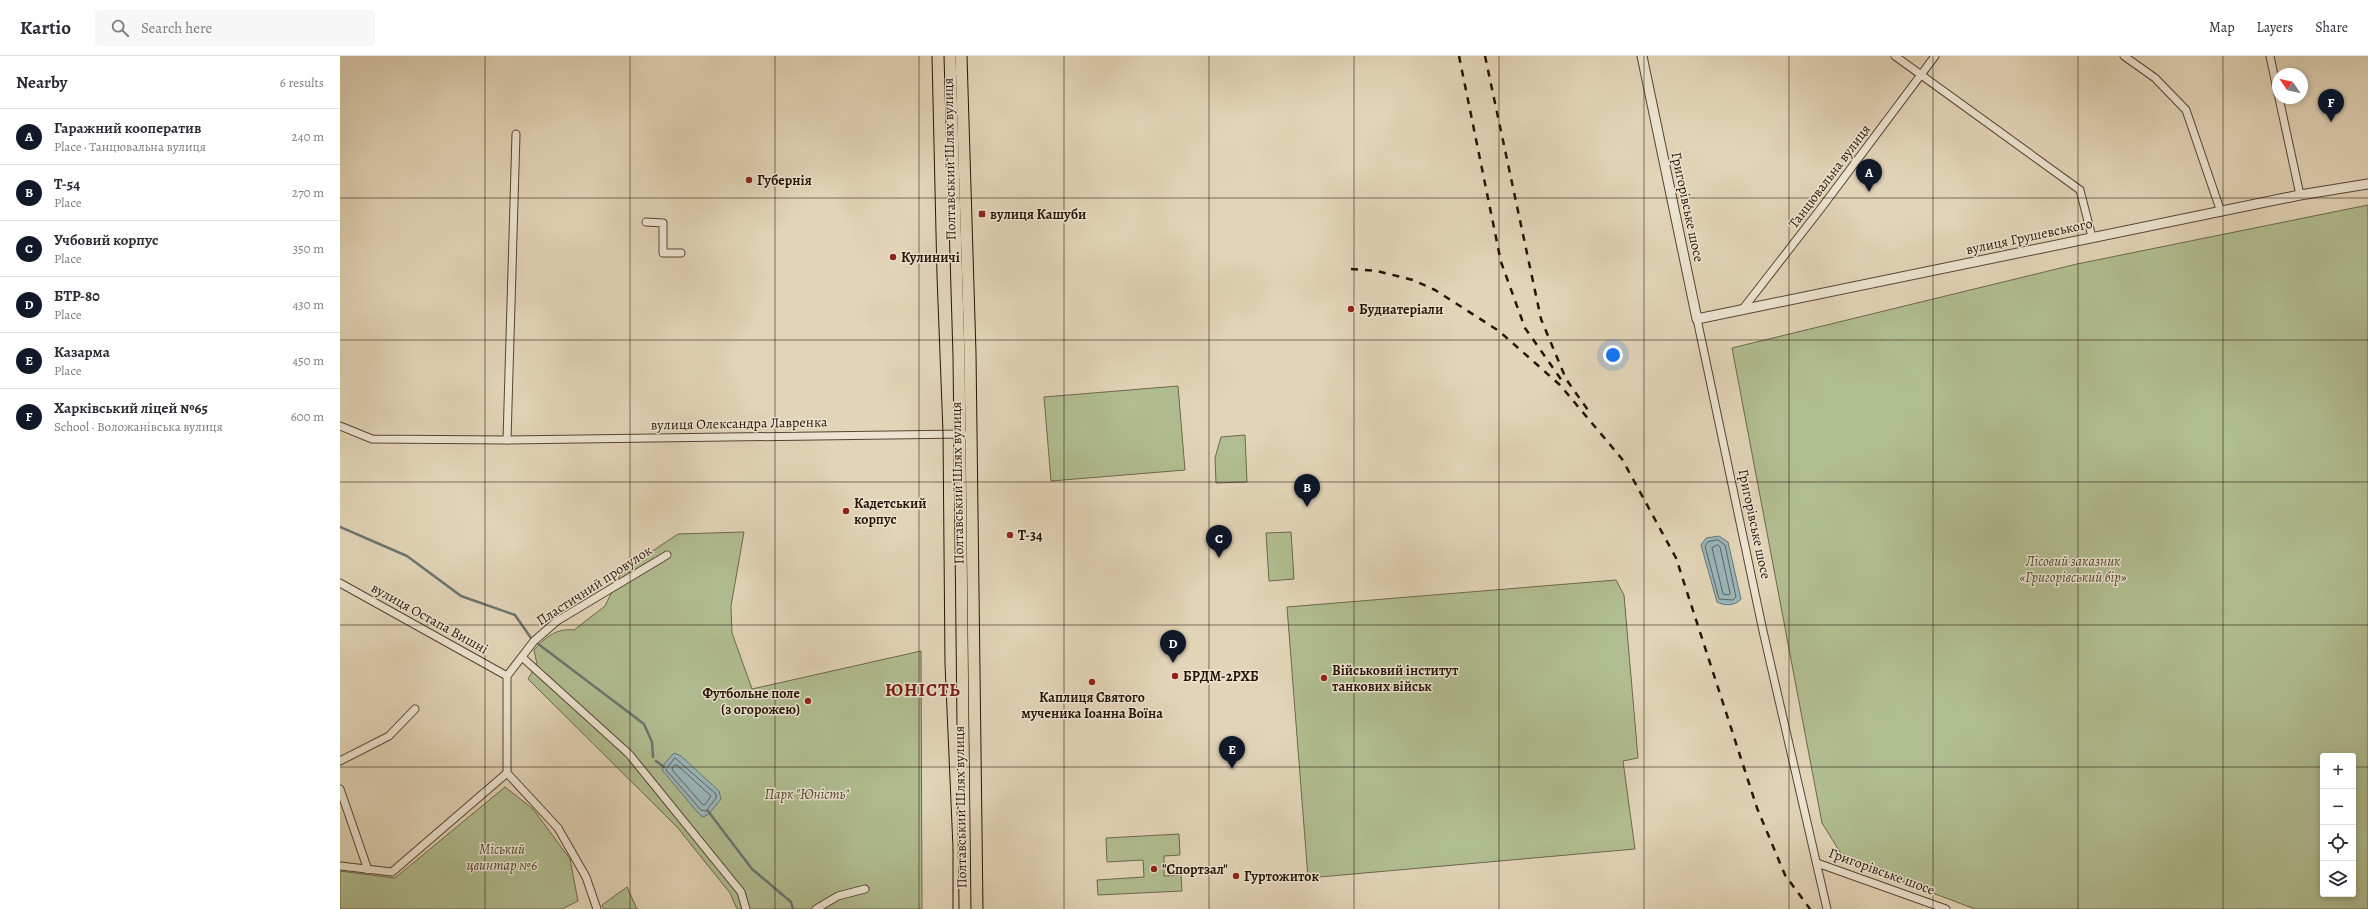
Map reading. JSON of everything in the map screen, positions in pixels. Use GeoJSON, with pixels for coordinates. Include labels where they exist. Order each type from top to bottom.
{"type":"FeatureCollection","features":[{"type":"Feature","properties":{"kind":"main road","name":"Полтавський Шлях вулиця"},"geometry":{"type":"LineString","coordinates":[[950,56],[959,356],[965,909]]}},
{"type":"Feature","properties":{"kind":"main road","name":"Полтавський Шлях вулиця"},"geometry":{"type":"LineString","coordinates":[[961,56],[971,434],[977,909]]}},
{"type":"Feature","properties":{"kind":"street","name":"Григорівське шосе"},"geometry":{"type":"LineString","coordinates":[[1642,56],[1763,631],[1817,863],[1946,909]]}},
{"type":"Feature","properties":{"kind":"street"},"geometry":{"type":"LineString","coordinates":[[1895,56],[2080,190],[2092,237]]}},
{"type":"Feature","properties":{"kind":"street","name":"Танцювальна вулиця"},"geometry":{"type":"LineString","coordinates":[[1742,310],[1935,56]]}},
{"type":"Feature","properties":{"kind":"street"},"geometry":{"type":"LineString","coordinates":[[2124,56],[2155,78],[2186,110],[2221,212]]}},
{"type":"Feature","properties":{"kind":"street"},"geometry":{"type":"LineString","coordinates":[[2270,56],[2273,68]]}},
{"type":"Feature","properties":{"kind":"street"},"geometry":{"type":"LineString","coordinates":[[2280,104],[2300,195]]}},
{"type":"Feature","properties":{"kind":"street"},"geometry":{"type":"LineString","coordinates":[[507,440],[516,134]]}},
{"type":"Feature","properties":{"kind":"street","name":"вулиця Грушевського"},"geometry":{"type":"LineString","coordinates":[[1697,319],[2300,195],[2368,184]]}},
{"type":"Feature","properties":{"kind":"street"},"geometry":{"type":"LineString","coordinates":[[646,222],[663,223],[663,254],[681,253]]}},
{"type":"Feature","properties":{"kind":"street","name":"вулиця Олександра Лавренка"},"geometry":{"type":"LineString","coordinates":[[340,426],[372,439],[507,440],[971,434]]}},
{"type":"Feature","properties":{"kind":"street","name":"Пластичний провулок"},"geometry":{"type":"LineString","coordinates":[[508,676],[536,639],[557,621],[667,554]]}},
{"type":"Feature","properties":{"kind":"street","name":"вулиця Остапа Вишні"},"geometry":{"type":"LineString","coordinates":[[340,583],[508,676]]}},
{"type":"Feature","properties":{"kind":"street"},"geometry":{"type":"LineString","coordinates":[[523,658],[629,754],[741,892],[746,909]]}},
{"type":"Feature","properties":{"kind":"street"},"geometry":{"type":"LineString","coordinates":[[508,676],[507,773],[558,828],[586,877],[597,909]]}},
{"type":"Feature","properties":{"kind":"street"},"geometry":{"type":"LineString","coordinates":[[340,761],[389,736],[414,709]]}},
{"type":"Feature","properties":{"kind":"street"},"geometry":{"type":"LineString","coordinates":[[340,866],[392,872],[507,773]]}},
{"type":"Feature","properties":{"kind":"street"},"geometry":{"type":"LineString","coordinates":[[340,789],[368,870]]}},
{"type":"Feature","properties":{"kind":"street"},"geometry":{"type":"LineString","coordinates":[[1817,863],[1827,909]]}},
{"type":"Feature","properties":{"kind":"street"},"geometry":{"type":"LineString","coordinates":[[816,909],[838,896],[866,889]]}},
{"type":"Feature","properties":{"kind":"green space","name":"Лісовий заказник «Григорівський бір»"},"geometry":{"type":"Polygon","coordinates":[[[2368,205],[2368,909],[1975,909],[1845,860],[1822,823],[1732,348],[2077,264],[2368,205]]]}},
{"type":"Feature","properties":{"kind":"green space"},"geometry":{"type":"Polygon","coordinates":[[[1178,386],[1185,470],[1051,481],[1044,397],[1178,386]]]}},
{"type":"Feature","properties":{"kind":"green space"},"geometry":{"type":"Polygon","coordinates":[[[1245,435],[1247,482],[1216,483],[1215,458],[1221,437],[1245,435]]]}},
{"type":"Feature","properties":{"kind":"green space","name":"Парк \"Юність\""},"geometry":{"type":"Polygon","coordinates":[[[744,532],[731,606],[732,633],[752,689],[921,651],[922,909],[737,909],[730,893],[677,827],[528,679],[537,664],[534,650],[552,634],[562,630],[574,630],[605,606],[622,571],[678,534],[744,532]]]}},
{"type":"Feature","properties":{"kind":"green space"},"geometry":{"type":"Polygon","coordinates":[[[1291,532],[1294,579],[1269,581],[1266,533],[1291,532]]]}},
{"type":"Feature","properties":{"kind":"green space"},"geometry":{"type":"Polygon","coordinates":[[[1616,580],[1624,595],[1638,758],[1623,761],[1635,849],[1308,878],[1287,607],[1616,580]]]}},
{"type":"Feature","properties":{"kind":"green space","name":"Міський цвинтар №6"},"geometry":{"type":"Polygon","coordinates":[[[505,787],[533,809],[570,859],[578,901],[562,909],[340,909],[340,871],[395,878],[505,787]]]}},
{"type":"Feature","properties":{"kind":"green space","name":"\"Спортзал\""},"geometry":{"type":"Polygon","coordinates":[[[1179,834],[1180,855],[1164,856],[1164,876],[1181,875],[1182,891],[1098,895],[1097,880],[1144,877],[1143,860],[1107,862],[1106,838],[1179,834]]]}},
{"type":"Feature","properties":{"kind":"green space"},"geometry":{"type":"Polygon","coordinates":[[[627,887],[637,909],[604,909],[602,905],[627,887]]]}},
{"type":"Feature","properties":{"kind":"water"},"geometry":{"type":"Polygon","coordinates":[[[1719,536],[1728,542],[1741,599],[1733,604],[1726,605],[1717,602],[1701,545],[1706,538],[1719,536]]]}},
{"type":"Feature","properties":{"kind":"water"},"geometry":{"type":"Polygon","coordinates":[[[674,753],[681,756],[719,791],[721,799],[709,814],[703,817],[698,813],[662,770],[664,764],[674,753]]]}},
{"type":"Feature","properties":{"kind":"waterway"},"geometry":{"type":"LineString","coordinates":[[340,527],[407,556],[461,596],[515,615],[531,638]]}},
{"type":"Feature","properties":{"kind":"waterway"},"geometry":{"type":"LineString","coordinates":[[537,643],[644,724],[652,742],[653,757]]}},
{"type":"Feature","properties":{"kind":"waterway"},"geometry":{"type":"LineString","coordinates":[[656,761],[664,767]]}},
{"type":"Feature","properties":{"kind":"waterway"},"geometry":{"type":"LineString","coordinates":[[708,811],[752,869],[791,902],[793,909]]}},
{"type":"Feature","properties":{"kind":"tram line"},"geometry":{"type":"LineString","coordinates":[[932,56],[937,276],[943,433],[945,664],[953,848],[953,909]]}},
{"type":"Feature","properties":{"kind":"railway"},"geometry":{"type":"LineString","coordinates":[[1459,56],[1501,262],[1525,328],[1565,385]]}},
{"type":"Feature","properties":{"kind":"railway"},"geometry":{"type":"LineString","coordinates":[[1485,56],[1541,319],[1566,379],[1590,413]]}},
{"type":"Feature","properties":{"kind":"railway"},"geometry":{"type":"LineString","coordinates":[[1351,269],[1377,271],[1413,280],[1435,290],[1499,331],[1560,385],[1622,459],[1676,558],[1757,808],[1785,875],[1810,909]]}},
{"type":"Feature","properties":{"kind":"place","name":"Харківський ліцей №65"},"geometry":{"type":"Point","coordinates":[2331,122]}},
{"type":"Feature","properties":{"kind":"place","name":"Губернія"},"geometry":{"type":"Point","coordinates":[749,180]}},
{"type":"Feature","properties":{"kind":"place","name":"Гаражний кооператив"},"geometry":{"type":"Point","coordinates":[1869,192]}},
{"type":"Feature","properties":{"kind":"place","name":"вулиця Кашуби"},"geometry":{"type":"Point","coordinates":[982,214]}},
{"type":"Feature","properties":{"kind":"place","name":"Кулиничі"},"geometry":{"type":"Point","coordinates":[893,257]}},
{"type":"Feature","properties":{"kind":"place","name":"Будиатеріали"},"geometry":{"type":"Point","coordinates":[1351,309]}},
{"type":"Feature","properties":{"kind":"place","name":"Т-54"},"geometry":{"type":"Point","coordinates":[1307,507]}},
{"type":"Feature","properties":{"kind":"place","name":"Кадетський корпус"},"geometry":{"type":"Point","coordinates":[846,511]}},
{"type":"Feature","properties":{"kind":"place","name":"T-34"},"geometry":{"type":"Point","coordinates":[1010,535]}},
{"type":"Feature","properties":{"kind":"place","name":"Учбовий корпус"},"geometry":{"type":"Point","coordinates":[1219,558]}},
{"type":"Feature","properties":{"kind":"place","name":"БТР-80"},"geometry":{"type":"Point","coordinates":[1173,663]}},
{"type":"Feature","properties":{"kind":"place","name":"БРДМ-2РХБ"},"geometry":{"type":"Point","coordinates":[1175,676]}},
{"type":"Feature","properties":{"kind":"place","name":"Військовий інститут танкових військ"},"geometry":{"type":"Point","coordinates":[1324,678]}},
{"type":"Feature","properties":{"kind":"place","name":"Каплиця Святого мученика Іоанна Воїна"},"geometry":{"type":"Point","coordinates":[1092,682]}},
{"type":"Feature","properties":{"kind":"place","name":"Футбольне поле (з огорожею)"},"geometry":{"type":"Point","coordinates":[808,701]}},
{"type":"Feature","properties":{"kind":"place","name":"Казарма"},"geometry":{"type":"Point","coordinates":[1232,769]}},
{"type":"Feature","properties":{"kind":"place","name":"\"Спортзал\""},"geometry":{"type":"Point","coordinates":[1154,869]}},
{"type":"Feature","properties":{"kind":"place","name":"Гуртожиток"},"geometry":{"type":"Point","coordinates":[1236,876]}},
{"type":"Feature","properties":{"kind":"district","name":"ЮНІСТЬ"},"geometry":{"type":"Point","coordinates":[923,690]}}]}
